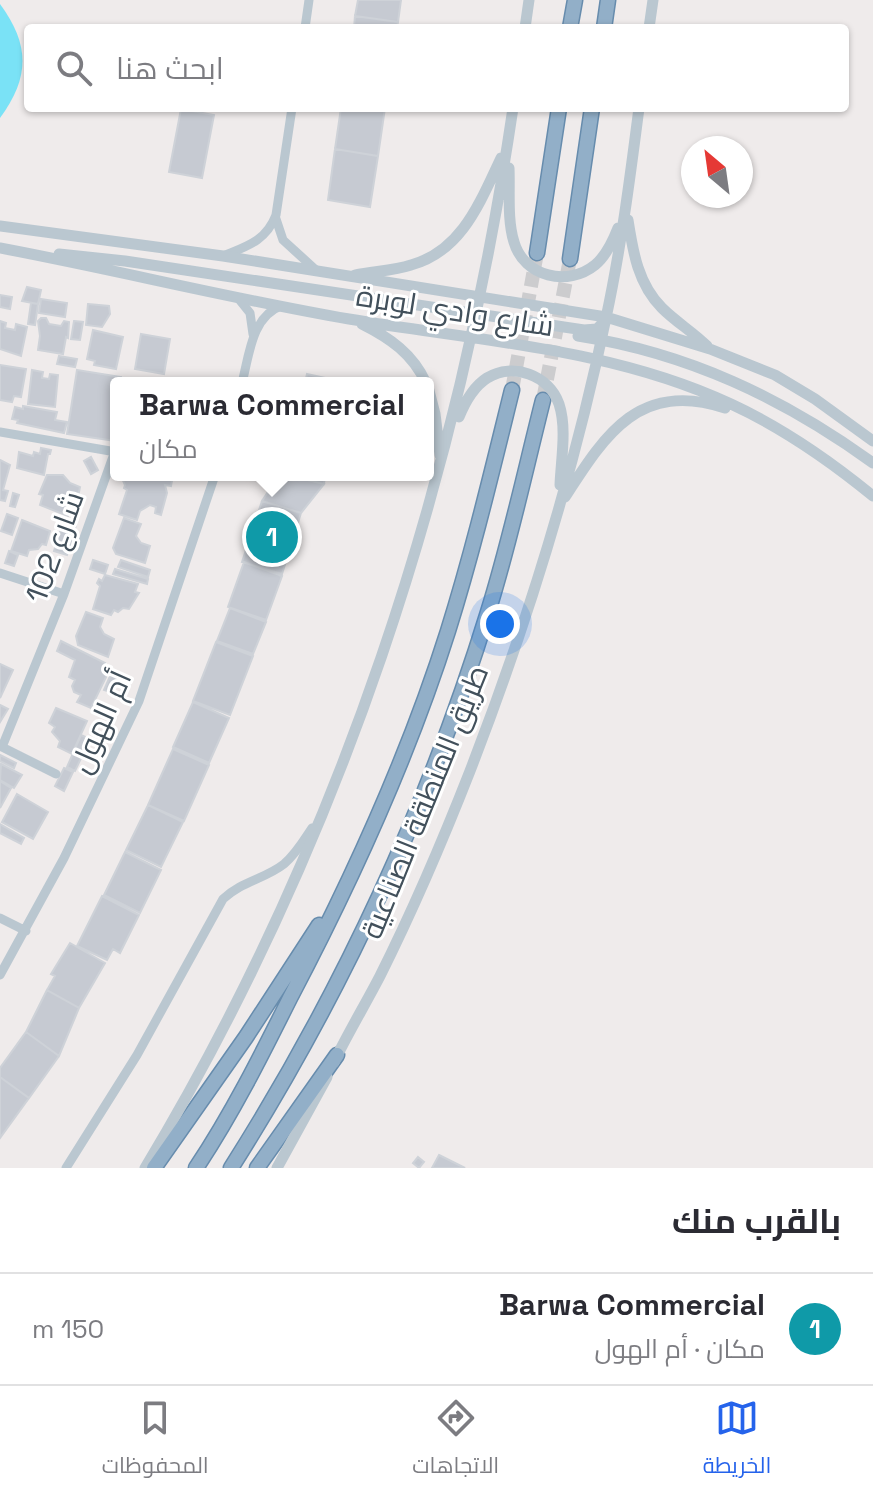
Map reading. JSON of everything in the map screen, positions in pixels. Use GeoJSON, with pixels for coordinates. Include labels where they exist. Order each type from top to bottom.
{"type":"FeatureCollection","features":[{"type":"Feature","properties":{"kind":"highway"},"geometry":{"type":"LineString","coordinates":[[571,24],[575,0]]}},
{"type":"Feature","properties":{"kind":"highway"},"geometry":{"type":"LineString","coordinates":[[605,24],[608,0]]}},
{"type":"Feature","properties":{"kind":"highway"},"geometry":{"type":"LineString","coordinates":[[537,253],[558,112]]}},
{"type":"Feature","properties":{"kind":"highway"},"geometry":{"type":"LineString","coordinates":[[570,259],[591,112]]}},
{"type":"Feature","properties":{"kind":"highway","name":"طريق المنطقة الصناعية"},"geometry":{"type":"LineString","coordinates":[[196,1168],[257,1063],[348,886],[409,740],[474,544],[512,390]]}},
{"type":"Feature","properties":{"kind":"highway","name":"طريق المنطقة الصناعية"},"geometry":{"type":"LineString","coordinates":[[231,1168],[305,1042],[394,860],[434,766],[488,612],[543,400]]}},
{"type":"Feature","properties":{"kind":"highway"},"geometry":{"type":"LineString","coordinates":[[154,1168],[348,886]]}},
{"type":"Feature","properties":{"kind":"highway"},"geometry":{"type":"LineString","coordinates":[[257,1168],[337,1055]]}},
{"type":"Feature","properties":{"kind":"street"},"geometry":{"type":"LineString","coordinates":[[306,24],[309,0]]}},
{"type":"Feature","properties":{"kind":"street"},"geometry":{"type":"LineString","coordinates":[[526,24],[529,0]]}},
{"type":"Feature","properties":{"kind":"street"},"geometry":{"type":"LineString","coordinates":[[650,24],[653,0]]}},
{"type":"Feature","properties":{"kind":"street"},"geometry":{"type":"LineString","coordinates":[[291,112],[276,215],[278,229],[283,240],[317,271]]}},
{"type":"Feature","properties":{"kind":"street"},"geometry":{"type":"LineString","coordinates":[[145,1168],[260,954],[308,852],[330,799],[408,578],[473,337],[512,112]]}},
{"type":"Feature","properties":{"kind":"street","name":"طريق المنطقة الصناعية"},"geometry":{"type":"LineString","coordinates":[[277,1168],[392,949],[470,773],[520,637],[559,506],[597,359],[626,209],[638,112]]}},
{"type":"Feature","properties":{"kind":"street"},"geometry":{"type":"LineString","coordinates":[[508,143],[514,244],[529,266],[539,272],[572,277],[593,267],[610,244],[626,209]]}},
{"type":"Feature","properties":{"kind":"street"},"geometry":{"type":"LineString","coordinates":[[347,276],[410,266],[441,252],[454,241],[475,212],[508,143]]}},
{"type":"Feature","properties":{"kind":"street"},"geometry":{"type":"LineString","coordinates":[[626,209],[634,256],[649,292],[662,308],[710,349]]}},
{"type":"Feature","properties":{"kind":"street"},"geometry":{"type":"LineString","coordinates":[[223,256],[264,236],[276,215]]}},
{"type":"Feature","properties":{"kind":"street","name":"شارع وادي لوبرة"},"geometry":{"type":"LineString","coordinates":[[4,226],[223,256],[606,317],[710,349],[775,375],[815,399],[873,441]]}},
{"type":"Feature","properties":{"kind":"street"},"geometry":{"type":"LineString","coordinates":[[1,248],[125,261],[589,331],[601,326],[606,317]]}},
{"type":"Feature","properties":{"kind":"street","name":"شارع وادي لوبرة"},"geometry":{"type":"LineString","coordinates":[[1,248],[350,319],[597,359],[673,381],[730,403],[821,456],[873,496]]}},
{"type":"Feature","properties":{"kind":"street"},"geometry":{"type":"LineString","coordinates":[[238,298],[250,313],[253,341]]}},
{"type":"Feature","properties":{"kind":"street"},"geometry":{"type":"LineString","coordinates":[[244,377],[258,325],[265,316],[281,306]]}},
{"type":"Feature","properties":{"kind":"street"},"geometry":{"type":"LineString","coordinates":[[350,319],[401,349],[415,362],[423,377]]}},
{"type":"Feature","properties":{"kind":"street"},"geometry":{"type":"LineString","coordinates":[[473,337],[480,326],[489,323],[601,340],[664,356],[756,391],[804,415],[873,463]]}},
{"type":"Feature","properties":{"kind":"street"},"geometry":{"type":"LineString","coordinates":[[441,464],[463,405],[478,385],[498,373],[525,372],[545,382],[560,407],[559,506]]}},
{"type":"Feature","properties":{"kind":"street"},"geometry":{"type":"LineString","coordinates":[[559,506],[599,445],[633,413],[675,402],[695,402],[716,405],[759,419]]}},
{"type":"Feature","properties":{"kind":"street"},"geometry":{"type":"LineString","coordinates":[[434,410],[441,464]]}},
{"type":"Feature","properties":{"kind":"street"},"geometry":{"type":"LineString","coordinates":[[0,432],[110,451]]}},
{"type":"Feature","properties":{"kind":"street","name":"شارع 102"},"geometry":{"type":"LineString","coordinates":[[1,747],[64,594],[110,468]]}},
{"type":"Feature","properties":{"kind":"street","name":"أم الهول"},"geometry":{"type":"LineString","coordinates":[[0,975],[26,931],[139,701],[213,481]]}},
{"type":"Feature","properties":{"kind":"street"},"geometry":{"type":"LineString","coordinates":[[0,573],[64,594]]}},
{"type":"Feature","properties":{"kind":"street"},"geometry":{"type":"LineString","coordinates":[[1,747],[56,774]]}},
{"type":"Feature","properties":{"kind":"street"},"geometry":{"type":"LineString","coordinates":[[66,1168],[137,1055],[223,899],[234,889],[282,866],[330,799]]}},
{"type":"Feature","properties":{"kind":"street"},"geometry":{"type":"LineString","coordinates":[[0,918],[26,931]]}},
{"type":"Feature","properties":{"kind":"water"},"geometry":{"type":"Polygon","coordinates":[[[0,4],[17,33],[22,61],[17,89],[0,118],[0,4]]]}},
{"type":"Feature","properties":{"kind":"building"},"geometry":{"type":"Polygon","coordinates":[[[358,0],[401,0],[398,22],[355,16],[358,0]]]}},
{"type":"Feature","properties":{"kind":"building"},"geometry":{"type":"Polygon","coordinates":[[[355,16],[398,22],[398,24],[354,24],[355,16]]]}},
{"type":"Feature","properties":{"kind":"building"},"geometry":{"type":"Polygon","coordinates":[[[180,112],[214,115],[202,178],[169,172],[180,112]]]}},
{"type":"Feature","properties":{"kind":"building"},"geometry":{"type":"Polygon","coordinates":[[[340,112],[384,112],[378,156],[335,149],[340,112]]]}},
{"type":"Feature","properties":{"kind":"building"},"geometry":{"type":"Polygon","coordinates":[[[335,149],[378,156],[370,207],[328,200],[335,149]]]}},
{"type":"Feature","properties":{"kind":"building"},"geometry":{"type":"Polygon","coordinates":[[[27,287],[41,290],[38,304],[22,301],[27,287]]]}},
{"type":"Feature","properties":{"kind":"building"},"geometry":{"type":"Polygon","coordinates":[[[0,295],[12,297],[10,309],[0,307],[0,295]]]}},
{"type":"Feature","properties":{"kind":"building"},"geometry":{"type":"Polygon","coordinates":[[[41,299],[67,303],[65,317],[39,313],[41,299]]]}},
{"type":"Feature","properties":{"kind":"building"},"geometry":{"type":"Polygon","coordinates":[[[31,303],[38,304],[35,325],[28,324],[31,303]]]}},
{"type":"Feature","properties":{"kind":"building"},"geometry":{"type":"Polygon","coordinates":[[[88,304],[109,306],[110,314],[102,327],[86,325],[88,304]]]}},
{"type":"Feature","properties":{"kind":"building"},"geometry":{"type":"Polygon","coordinates":[[[46,318],[49,324],[61,326],[64,321],[69,322],[63,354],[38,350],[38,321],[46,318]]]}},
{"type":"Feature","properties":{"kind":"building"},"geometry":{"type":"Polygon","coordinates":[[[0,321],[6,323],[5,328],[15,330],[16,324],[27,327],[21,356],[0,349],[0,321]]]}},
{"type":"Feature","properties":{"kind":"building"},"geometry":{"type":"Polygon","coordinates":[[[74,321],[83,322],[80,340],[71,339],[74,321]]]}},
{"type":"Feature","properties":{"kind":"building"},"geometry":{"type":"Polygon","coordinates":[[[93,330],[123,337],[116,369],[94,365],[95,361],[87,359],[93,330]]]}},
{"type":"Feature","properties":{"kind":"building"},"geometry":{"type":"Polygon","coordinates":[[[141,334],[170,339],[164,374],[135,369],[141,334]]]}},
{"type":"Feature","properties":{"kind":"building"},"geometry":{"type":"Polygon","coordinates":[[[59,356],[77,359],[75,367],[57,364],[59,356]]]}},
{"type":"Feature","properties":{"kind":"building"},"geometry":{"type":"Polygon","coordinates":[[[0,365],[26,369],[21,397],[14,396],[12,402],[0,400],[0,365]]]}},
{"type":"Feature","properties":{"kind":"building"},"geometry":{"type":"Polygon","coordinates":[[[32,370],[43,372],[42,378],[49,379],[50,374],[58,375],[55,407],[28,404],[32,370]]]}},
{"type":"Feature","properties":{"kind":"building"},"geometry":{"type":"Polygon","coordinates":[[[77,370],[121,377],[110,377],[110,440],[67,434],[77,370]]]}},
{"type":"Feature","properties":{"kind":"building"},"geometry":{"type":"Polygon","coordinates":[[[23,406],[57,412],[55,420],[67,422],[64,433],[17,423],[18,420],[12,419],[15,407],[23,409],[23,406]]]}},
{"type":"Feature","properties":{"kind":"building"},"geometry":{"type":"Polygon","coordinates":[[[41,448],[51,450],[44,475],[17,468],[19,452],[33,456],[34,452],[40,454],[41,448]]]}},
{"type":"Feature","properties":{"kind":"building"},"geometry":{"type":"Polygon","coordinates":[[[91,457],[98,470],[91,474],[84,461],[91,457]]]}},
{"type":"Feature","properties":{"kind":"building"},"geometry":{"type":"Polygon","coordinates":[[[0,460],[10,465],[3,490],[8,491],[5,501],[0,500],[0,460]]]}},
{"type":"Feature","properties":{"kind":"building"},"geometry":{"type":"Polygon","coordinates":[[[47,475],[63,475],[70,483],[80,487],[76,507],[68,516],[40,505],[43,495],[39,494],[47,475]]]}},
{"type":"Feature","properties":{"kind":"building"},"geometry":{"type":"Polygon","coordinates":[[[123,481],[172,481],[171,486],[165,485],[167,493],[161,515],[155,513],[156,507],[150,505],[140,511],[137,520],[119,514],[127,490],[123,481]]]}},
{"type":"Feature","properties":{"kind":"building"},"geometry":{"type":"Polygon","coordinates":[[[275,481],[324,484],[301,513],[262,501],[275,481]]]}},
{"type":"Feature","properties":{"kind":"building"},"geometry":{"type":"Polygon","coordinates":[[[13,493],[19,495],[15,507],[10,506],[13,493]]]}},
{"type":"Feature","properties":{"kind":"building"},"geometry":{"type":"Polygon","coordinates":[[[262,501],[301,513],[282,574],[242,562],[262,501]]]}},
{"type":"Feature","properties":{"kind":"building"},"geometry":{"type":"Polygon","coordinates":[[[7,514],[18,518],[12,535],[1,531],[7,514]]]}},
{"type":"Feature","properties":{"kind":"building"},"geometry":{"type":"Polygon","coordinates":[[[124,518],[141,524],[136,536],[141,543],[150,546],[145,563],[116,554],[113,548],[124,518]]]}},
{"type":"Feature","properties":{"kind":"building"},"geometry":{"type":"Polygon","coordinates":[[[22,520],[50,531],[46,545],[29,550],[27,556],[11,551],[22,520]]]}},
{"type":"Feature","properties":{"kind":"building"},"geometry":{"type":"Polygon","coordinates":[[[63,521],[76,525],[67,555],[54,551],[63,521]]]}},
{"type":"Feature","properties":{"kind":"building"},"geometry":{"type":"Polygon","coordinates":[[[9,551],[18,555],[14,566],[5,563],[9,551]]]}},
{"type":"Feature","properties":{"kind":"building"},"geometry":{"type":"Polygon","coordinates":[[[93,560],[108,565],[105,574],[90,569],[93,560]]]}},
{"type":"Feature","properties":{"kind":"building"},"geometry":{"type":"Polygon","coordinates":[[[121,560],[150,570],[148,577],[118,567],[121,560]]]}},
{"type":"Feature","properties":{"kind":"building"},"geometry":{"type":"Polygon","coordinates":[[[244,562],[282,576],[266,620],[228,607],[244,562]]]}},
{"type":"Feature","properties":{"kind":"building"},"geometry":{"type":"Polygon","coordinates":[[[115,569],[148,579],[147,584],[113,574],[115,569]]]}},
{"type":"Feature","properties":{"kind":"building"},"geometry":{"type":"Polygon","coordinates":[[[105,575],[138,584],[135,592],[139,593],[129,609],[114,610],[111,615],[93,609],[100,586],[97,583],[105,575]]]}},
{"type":"Feature","properties":{"kind":"building"},"geometry":{"type":"Polygon","coordinates":[[[230,608],[266,622],[253,654],[217,641],[230,608]]]}},
{"type":"Feature","properties":{"kind":"building"},"geometry":{"type":"Polygon","coordinates":[[[86,612],[103,618],[100,627],[104,634],[114,639],[108,657],[78,645],[76,636],[86,612]]]}},
{"type":"Feature","properties":{"kind":"building"},"geometry":{"type":"Polygon","coordinates":[[[61,641],[105,663],[102,670],[108,673],[91,708],[77,702],[81,695],[74,692],[72,686],[75,680],[69,677],[75,660],[57,651],[61,641]]]}},
{"type":"Feature","properties":{"kind":"building"},"geometry":{"type":"Polygon","coordinates":[[[216,642],[253,656],[230,715],[193,701],[216,642]]]}},
{"type":"Feature","properties":{"kind":"building"},"geometry":{"type":"Polygon","coordinates":[[[0,664],[13,670],[0,698],[0,664]]]}},
{"type":"Feature","properties":{"kind":"building"},"geometry":{"type":"Polygon","coordinates":[[[111,674],[117,676],[110,692],[104,690],[111,674]]]}},
{"type":"Feature","properties":{"kind":"building"},"geometry":{"type":"Polygon","coordinates":[[[193,702],[229,718],[209,763],[173,747],[193,702]]]}},
{"type":"Feature","properties":{"kind":"building"},"geometry":{"type":"Polygon","coordinates":[[[0,705],[8,709],[0,722],[0,705]]]}},
{"type":"Feature","properties":{"kind":"building"},"geometry":{"type":"Polygon","coordinates":[[[56,708],[87,721],[72,754],[58,747],[60,741],[52,732],[55,727],[49,723],[56,708]]]}},
{"type":"Feature","properties":{"kind":"building"},"geometry":{"type":"Polygon","coordinates":[[[81,735],[90,739],[75,771],[67,767],[81,735]]]}},
{"type":"Feature","properties":{"kind":"building"},"geometry":{"type":"Polygon","coordinates":[[[173,749],[209,765],[184,821],[148,805],[173,749]]]}},
{"type":"Feature","properties":{"kind":"building"},"geometry":{"type":"Polygon","coordinates":[[[0,755],[16,763],[14,768],[0,761],[0,755]]]}},
{"type":"Feature","properties":{"kind":"building"},"geometry":{"type":"Polygon","coordinates":[[[1,764],[22,775],[14,788],[0,780],[1,764]]]}},
{"type":"Feature","properties":{"kind":"building"},"geometry":{"type":"Polygon","coordinates":[[[64,768],[73,772],[64,791],[55,786],[64,768]]]}},
{"type":"Feature","properties":{"kind":"building"},"geometry":{"type":"Polygon","coordinates":[[[0,781],[11,788],[0,808],[0,781]]]}},
{"type":"Feature","properties":{"kind":"building"},"geometry":{"type":"Polygon","coordinates":[[[17,794],[48,812],[33,839],[2,822],[17,794]]]}},
{"type":"Feature","properties":{"kind":"building"},"geometry":{"type":"Polygon","coordinates":[[[148,805],[183,822],[161,867],[126,850],[148,805]]]}},
{"type":"Feature","properties":{"kind":"building"},"geometry":{"type":"Polygon","coordinates":[[[0,824],[24,838],[21,844],[0,833],[0,824]]]}},
{"type":"Feature","properties":{"kind":"building"},"geometry":{"type":"Polygon","coordinates":[[[125,852],[161,870],[140,913],[104,895],[125,852]]]}},
{"type":"Feature","properties":{"kind":"building"},"geometry":{"type":"Polygon","coordinates":[[[102,896],[139,915],[120,953],[113,949],[107,960],[77,946],[102,896]]]}},
{"type":"Feature","properties":{"kind":"building"},"geometry":{"type":"Polygon","coordinates":[[[70,943],[105,963],[79,1008],[47,990],[55,976],[51,974],[70,943]]]}},
{"type":"Feature","properties":{"kind":"building"},"geometry":{"type":"Polygon","coordinates":[[[47,990],[79,1008],[59,1056],[26,1032],[47,990]]]}},
{"type":"Feature","properties":{"kind":"building"},"geometry":{"type":"Polygon","coordinates":[[[26,1032],[59,1056],[29,1098],[0,1077],[0,1068],[26,1032]]]}},
{"type":"Feature","properties":{"kind":"building"},"geometry":{"type":"Polygon","coordinates":[[[0,1077],[29,1098],[0,1138],[0,1077]]]}},
{"type":"Feature","properties":{"kind":"building"},"geometry":{"type":"Polygon","coordinates":[[[439,1155],[465,1168],[432,1168],[439,1155]]]}},
{"type":"Feature","properties":{"kind":"building"},"geometry":{"type":"Polygon","coordinates":[[[418,1157],[424,1162],[419,1168],[413,1163],[418,1157]]]}},
{"type":"Feature","properties":{"kind":"tunnel"},"geometry":{"type":"LineString","coordinates":[[512,390],[537,253]]}},
{"type":"Feature","properties":{"kind":"tunnel"},"geometry":{"type":"LineString","coordinates":[[543,400],[570,259]]}},
{"type":"Feature","properties":{"kind":"place","name":"Barwa Commercial"},"geometry":{"type":"Point","coordinates":[272,537]}}]}
